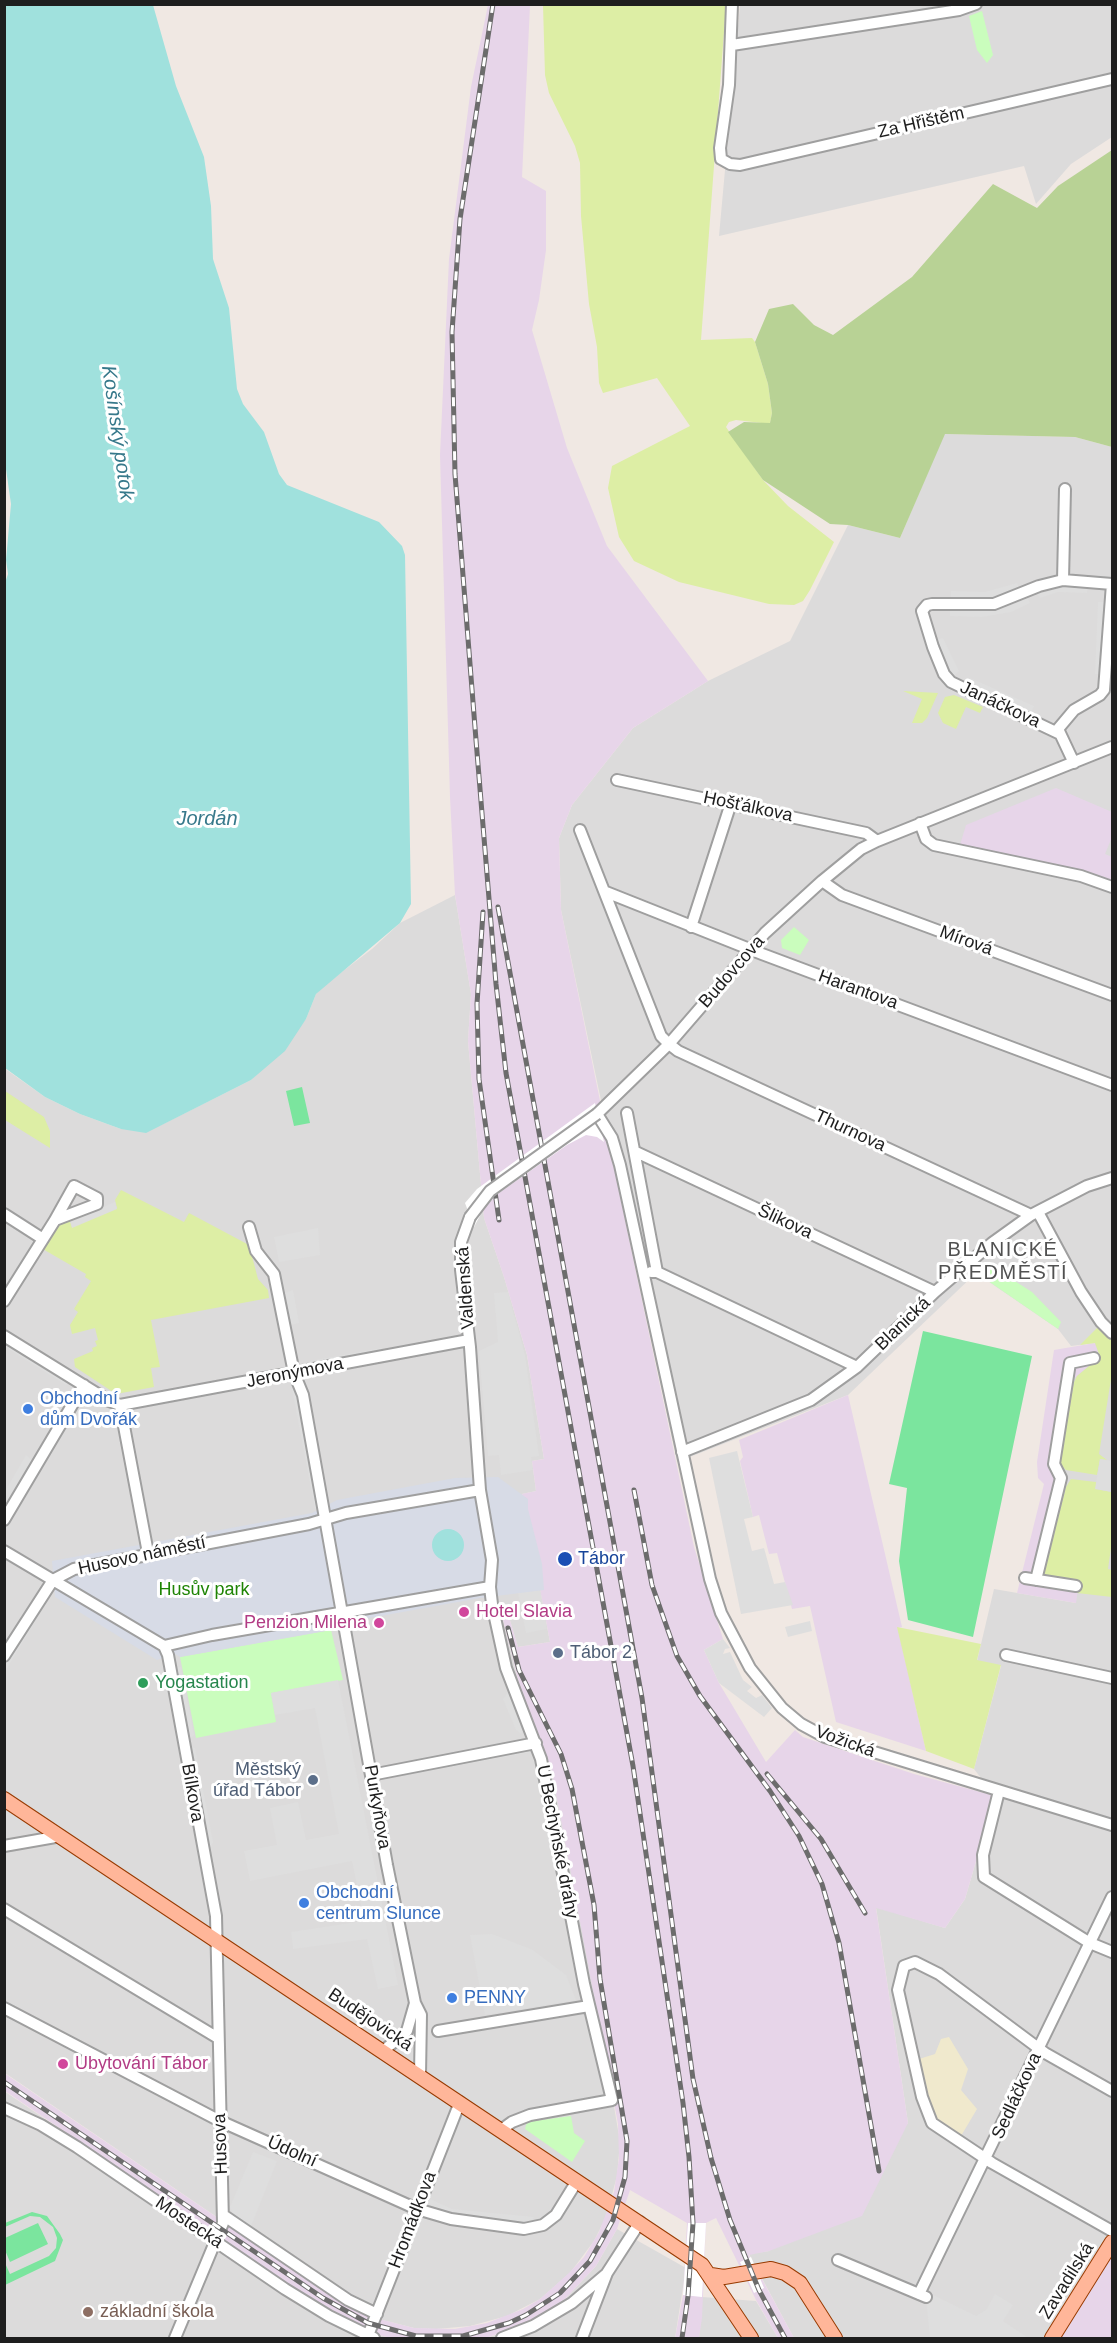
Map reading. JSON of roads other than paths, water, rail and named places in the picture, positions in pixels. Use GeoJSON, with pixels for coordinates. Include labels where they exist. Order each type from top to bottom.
{"type":"FeatureCollection","features":[{"type":"Feature","properties":{"kind":"main road","name":"Budějovická"},"geometry":{"type":"LineString","coordinates":[[4,1799],[702,2265],[711,2275],[751,2338]]}},
{"type":"Feature","properties":{"kind":"main road","name":"Zavadilská"},"geometry":{"type":"LineString","coordinates":[[1052,2338],[1113,2242]]}},
{"type":"Feature","properties":{"kind":"main road"},"geometry":{"type":"LineString","coordinates":[[711,2275],[724,2277],[771,2269],[785,2273],[800,2283],[835,2338]]}},
{"type":"Feature","properties":{"kind":"street"},"geometry":{"type":"LineString","coordinates":[[732,4],[729,35],[732,45],[976,4]]}},
{"type":"Feature","properties":{"kind":"street","name":"Za Hřištěm"},"geometry":{"type":"LineString","coordinates":[[732,45],[720,148],[721,159],[729,164],[752,162],[1113,80]]}},
{"type":"Feature","properties":{"kind":"street"},"geometry":{"type":"LineString","coordinates":[[1065,489],[1063,580],[1112,584],[1104,690],[1100,695],[1074,710],[1060,726],[1058,733],[1074,763]]}},
{"type":"Feature","properties":{"kind":"street","name":"Janáčkova"},"geometry":{"type":"LineString","coordinates":[[1058,733],[951,682],[944,674],[922,611],[927,605],[932,604],[994,604],[1039,586],[1063,580]]}},
{"type":"Feature","properties":{"kind":"street","name":"Budovcova"},"geometry":{"type":"LineString","coordinates":[[597,1114],[669,1044],[750,950],[822,881],[861,849],[877,840],[1113,747]]}},
{"type":"Feature","properties":{"kind":"street","name":"Hošťálkova"},"geometry":{"type":"LineString","coordinates":[[617,780],[866,834],[877,840]]}},
{"type":"Feature","properties":{"kind":"street"},"geometry":{"type":"LineString","coordinates":[[691,927],[731,803]]}},
{"type":"Feature","properties":{"kind":"street"},"geometry":{"type":"LineString","coordinates":[[920,823],[926,839],[934,845],[1081,876],[1113,887]]}},
{"type":"Feature","properties":{"kind":"street"},"geometry":{"type":"LineString","coordinates":[[580,830],[661,1036],[669,1044]]}},
{"type":"Feature","properties":{"kind":"street","name":"Mírová"},"geometry":{"type":"LineString","coordinates":[[822,881],[842,895],[1113,995]]}},
{"type":"Feature","properties":{"kind":"street","name":"Harantova"},"geometry":{"type":"LineString","coordinates":[[606,892],[750,950],[1113,1085]]}},
{"type":"Feature","properties":{"kind":"street","name":"Thurnova"},"geometry":{"type":"LineString","coordinates":[[669,1044],[678,1051],[1035,1214]]}},
{"type":"Feature","properties":{"kind":"street"},"geometry":{"type":"LineString","coordinates":[[627,1113],[657,1272]]}},
{"type":"Feature","properties":{"kind":"street","name":"Valdenská"},"geometry":{"type":"LineString","coordinates":[[480,1490],[469,1340],[461,1270],[461,1242],[470,1216],[490,1191],[597,1114]]}},
{"type":"Feature","properties":{"kind":"street","name":"Vožická"},"geometry":{"type":"LineString","coordinates":[[597,1114],[615,1146],[645,1273],[710,1579],[721,1613],[750,1668],[782,1707],[801,1724],[839,1742],[1113,1825]]}},
{"type":"Feature","properties":{"kind":"street","name":"Šlikova"},"geometry":{"type":"LineString","coordinates":[[636,1152],[935,1292]]}},
{"type":"Feature","properties":{"kind":"street","name":"Blanická"},"geometry":{"type":"LineString","coordinates":[[682,1452],[811,1400],[857,1367],[935,1292],[992,1243],[1035,1214],[1087,1186],[1113,1178]]}},
{"type":"Feature","properties":{"kind":"street"},"geometry":{"type":"LineString","coordinates":[[4,1214],[43,1239]]}},
{"type":"Feature","properties":{"kind":"street"},"geometry":{"type":"LineString","coordinates":[[1035,1214],[1081,1292],[1101,1322],[1113,1333]]}},
{"type":"Feature","properties":{"kind":"street"},"geometry":{"type":"LineString","coordinates":[[4,1301],[56,1220]]}},
{"type":"Feature","properties":{"kind":"street"},"geometry":{"type":"LineString","coordinates":[[249,1227],[256,1251],[274,1274],[294,1373],[303,1395],[341,1612]]}},
{"type":"Feature","properties":{"kind":"street"},"geometry":{"type":"LineString","coordinates":[[645,1273],[657,1272],[857,1367]]}},
{"type":"Feature","properties":{"kind":"street"},"geometry":{"type":"LineString","coordinates":[[4,1336],[84,1385],[120,1404],[148,1553]]}},
{"type":"Feature","properties":{"kind":"street","name":"Jeronýmova"},"geometry":{"type":"LineString","coordinates":[[120,1404],[469,1340]]}},
{"type":"Feature","properties":{"kind":"street"},"geometry":{"type":"LineString","coordinates":[[1076,1586],[1031,1579],[1061,1478],[1054,1464],[1070,1363],[1094,1358]]}},
{"type":"Feature","properties":{"kind":"street"},"geometry":{"type":"LineString","coordinates":[[4,1520],[84,1385]]}},
{"type":"Feature","properties":{"kind":"street"},"geometry":{"type":"LineString","coordinates":[[164,1647],[341,1612],[490,1587],[492,1560],[480,1490]]}},
{"type":"Feature","properties":{"kind":"street","name":"Husovo náměstí"},"geometry":{"type":"LineString","coordinates":[[164,1647],[53,1581],[74,1569],[148,1553],[480,1490]]}},
{"type":"Feature","properties":{"kind":"street"},"geometry":{"type":"LineString","coordinates":[[4,1551],[53,1581],[4,1656]]}},
{"type":"Feature","properties":{"kind":"street","name":"U Bechyňské dráhy"},"geometry":{"type":"LineString","coordinates":[[490,1587],[506,1668],[536,1743],[589,2006],[612,2100],[530,2115],[512,2122],[501,2130]]}},
{"type":"Feature","properties":{"kind":"street","name":"Purkyňova"},"geometry":{"type":"LineString","coordinates":[[341,1612],[415,2003],[422,2024],[420,2076]]}},
{"type":"Feature","properties":{"kind":"street","name":"Bílkova"},"geometry":{"type":"LineString","coordinates":[[164,1647],[168,1655],[216,1916],[218,1940]]}},
{"type":"Feature","properties":{"kind":"street"},"geometry":{"type":"LineString","coordinates":[[1006,1655],[1113,1678]]}},
{"type":"Feature","properties":{"kind":"street"},"geometry":{"type":"LineString","coordinates":[[371,1775],[536,1743]]}},
{"type":"Feature","properties":{"kind":"street"},"geometry":{"type":"LineString","coordinates":[[999,1791],[983,1855],[984,1877],[1090,1943],[1113,1952]]}},
{"type":"Feature","properties":{"kind":"street"},"geometry":{"type":"LineString","coordinates":[[4,1846],[61,1836]]}},
{"type":"Feature","properties":{"kind":"street","name":"Sedláčkova"},"geometry":{"type":"LineString","coordinates":[[838,2260],[923,2295],[1113,1897]]}},
{"type":"Feature","properties":{"kind":"street"},"geometry":{"type":"LineString","coordinates":[[4,1909],[218,2038]]}},
{"type":"Feature","properties":{"kind":"street","name":"Husova"},"geometry":{"type":"LineString","coordinates":[[175,2338],[223,2223],[218,1940]]}},
{"type":"Feature","properties":{"kind":"street"},"geometry":{"type":"LineString","coordinates":[[1113,2091],[1039,2048],[939,1974],[919,1963],[905,1963],[898,1989],[932,2123],[987,2159],[1113,2231]]}},
{"type":"Feature","properties":{"kind":"street","name":"Purkyňova"},"geometry":{"type":"LineString","coordinates":[[383,2051],[406,2031],[415,2003]]}},
{"type":"Feature","properties":{"kind":"street"},"geometry":{"type":"LineString","coordinates":[[438,2031],[589,2006]]}},
{"type":"Feature","properties":{"kind":"street","name":"Údolní"},"geometry":{"type":"LineString","coordinates":[[4,2008],[202,2109],[220,2121],[417,2209],[452,2219],[490,2226],[534,2228],[543,2225],[556,2215],[577,2181]]}},
{"type":"Feature","properties":{"kind":"street","name":"Hromádkova"},"geometry":{"type":"LineString","coordinates":[[370,2338],[417,2209],[460,2102]]}},
{"type":"Feature","properties":{"kind":"street","name":"Mostecká"},"geometry":{"type":"LineString","coordinates":[[4,2108],[41,2124],[329,2316],[370,2338]]}},
{"type":"Feature","properties":{"kind":"street"},"geometry":{"type":"LineString","coordinates":[[223,2215],[348,2300],[377,2314]]}},
{"type":"Feature","properties":{"kind":"street"},"geometry":{"type":"LineString","coordinates":[[582,2338],[607,2273],[640,2222]]}},
{"type":"Feature","properties":{"kind":"street"},"geometry":{"type":"LineString","coordinates":[[502,2338],[532,2326],[572,2303],[607,2273]]}},
{"type":"Feature","properties":{"kind":"water","name":"Jordán"},"geometry":{"type":"Polygon","coordinates":[[[5,4],[153,5],[176,86],[204,157],[211,206],[213,259],[229,308],[237,389],[243,404],[264,432],[279,474],[287,485],[379,522],[402,546],[405,555],[411,904],[400,923],[316,994],[306,1019],[285,1051],[251,1080],[146,1133],[121,1129],[80,1114],[45,1097],[5,1068],[4,586],[8,574],[6,560],[11,504],[4,455],[5,4]]]}},
{"type":"Feature","properties":{"kind":"water"},"geometry":{"type":"Polygon","coordinates":[[[448,1529],[459,1534],[464,1545],[459,1556],[448,1561],[437,1556],[432,1545],[437,1534],[448,1529]]]}},
{"type":"Feature","properties":{"kind":"railway"},"geometry":{"type":"LineString","coordinates":[[493,4],[460,219],[452,332],[455,474],[476,740],[496,984],[506,1073],[633,1766],[683,2103],[693,2223],[688,2296],[682,2338]]}},
{"type":"Feature","properties":{"kind":"railway"},"geometry":{"type":"LineString","coordinates":[[498,907],[642,1698],[693,2079],[711,2158],[730,2220],[759,2290],[785,2338]]}},
{"type":"Feature","properties":{"kind":"railway"},"geometry":{"type":"LineString","coordinates":[[483,912],[477,1004],[479,1079],[499,1220]]}},
{"type":"Feature","properties":{"kind":"railway"},"geometry":{"type":"LineString","coordinates":[[634,1490],[652,1585],[677,1656],[700,1696],[770,1791],[799,1836],[822,1884],[839,1943],[879,2171]]}},
{"type":"Feature","properties":{"kind":"railway"},"geometry":{"type":"LineString","coordinates":[[4,2082],[323,2298],[368,2323],[416,2336],[463,2336],[509,2323],[560,2293],[590,2261],[613,2220],[625,2177],[627,2141],[600,1979],[594,1905],[572,1789],[561,1754],[519,1670],[508,1628]]}},
{"type":"Feature","properties":{"kind":"railway"},"geometry":{"type":"LineString","coordinates":[[767,1774],[821,1839],[865,1913]]}},
{"type":"Feature","properties":{"kind":"place","name":"Obchodní dům Dvořák"},"geometry":{"type":"Point","coordinates":[28,1409]}},
{"type":"Feature","properties":{"kind":"place","name":"Tábor"},"geometry":{"type":"Point","coordinates":[565,1559]}},
{"type":"Feature","properties":{"kind":"place","name":"Hotel Slavia"},"geometry":{"type":"Point","coordinates":[464,1612]}},
{"type":"Feature","properties":{"kind":"place","name":"Penzion Milena"},"geometry":{"type":"Point","coordinates":[379,1623]}},
{"type":"Feature","properties":{"kind":"place","name":"Tábor 2"},"geometry":{"type":"Point","coordinates":[558,1653]}},
{"type":"Feature","properties":{"kind":"place","name":"Yogastation"},"geometry":{"type":"Point","coordinates":[143,1683]}},
{"type":"Feature","properties":{"kind":"place","name":"Městský úřad Tábor"},"geometry":{"type":"Point","coordinates":[313,1780]}},
{"type":"Feature","properties":{"kind":"place","name":"Obchodní centrum Slunce"},"geometry":{"type":"Point","coordinates":[304,1903]}},
{"type":"Feature","properties":{"kind":"place","name":"PENNY"},"geometry":{"type":"Point","coordinates":[452,1998]}},
{"type":"Feature","properties":{"kind":"place","name":"Ubytování Tábor"},"geometry":{"type":"Point","coordinates":[63,2064]}},
{"type":"Feature","properties":{"kind":"place","name":"základní škola"},"geometry":{"type":"Point","coordinates":[88,2312]}},
{"type":"Feature","properties":{"kind":"district","name":"BLANICKÉ PŘEDMĚSTÍ"},"geometry":{"type":"Point","coordinates":[1003,1262]}},
{"type":"Feature","properties":{"kind":"water label","name":"Košínský potok"},"geometry":{"type":"Point","coordinates":[117,433]}},
{"type":"Feature","properties":{"kind":"park label","name":"Husův park"},"geometry":{"type":"Point","coordinates":[204,1590]}}]}
